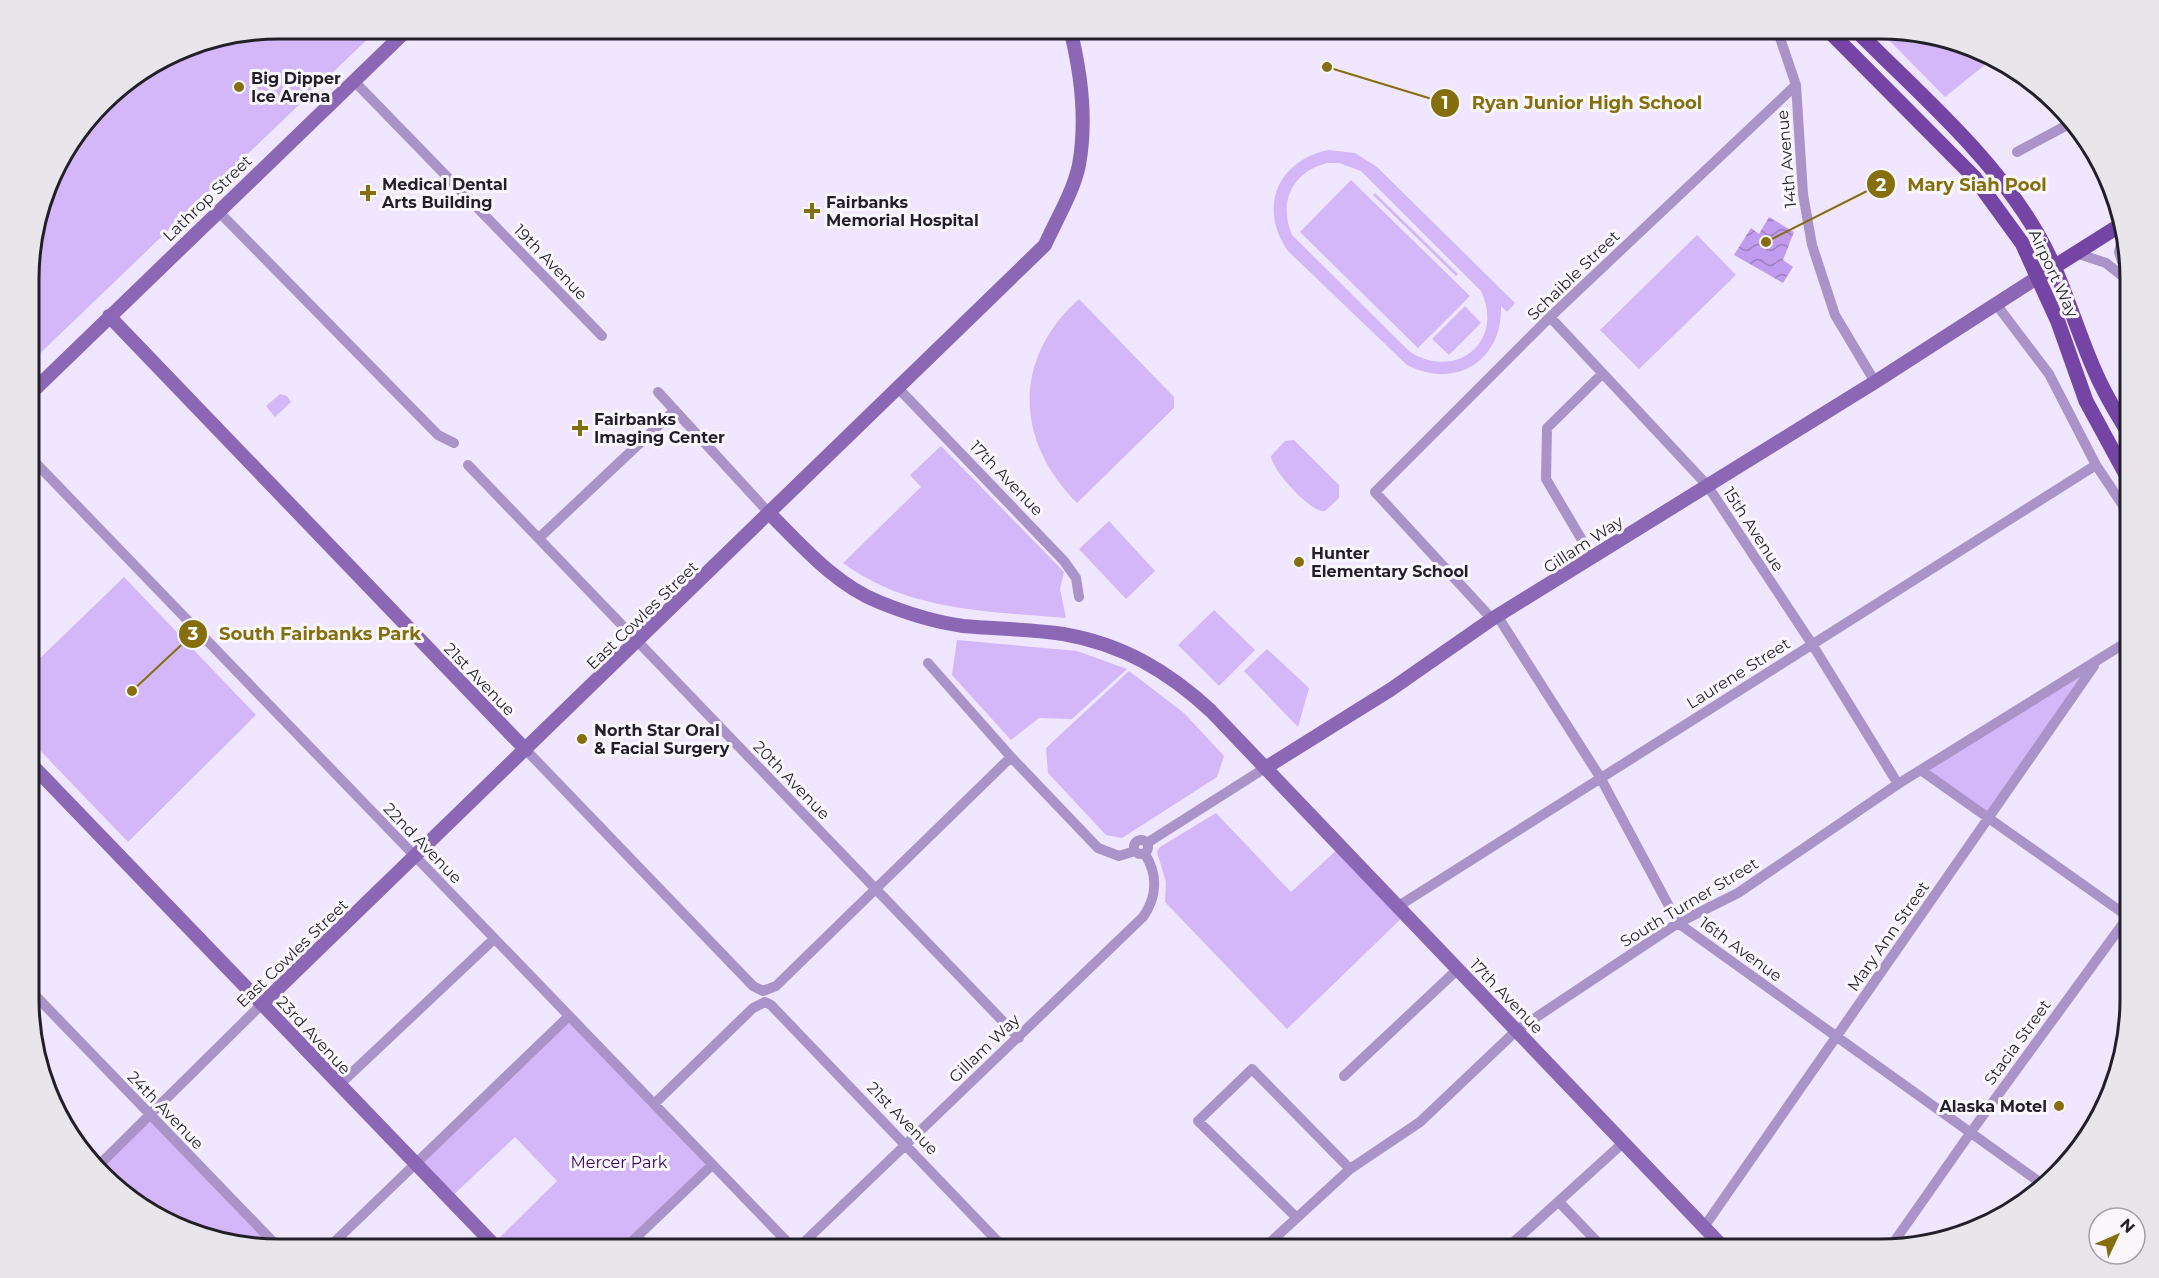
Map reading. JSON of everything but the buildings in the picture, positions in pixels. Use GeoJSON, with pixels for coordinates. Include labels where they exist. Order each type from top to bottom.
{"type":"FeatureCollection","features":[{"type":"Feature","properties":{"kind":"main road","name":"Airport Way"},"geometry":{"type":"LineString","coordinates":[[1838,39],[1974,177],[2022,243],[2058,322],[2086,401],[2120,464]]}},
{"type":"Feature","properties":{"kind":"main road","name":"Airport Way"},"geometry":{"type":"LineString","coordinates":[[1866,39],[1993,171],[2038,235],[2093,368],[2120,419]]}},
{"type":"Feature","properties":{"kind":"main road"},"geometry":{"type":"LineString","coordinates":[[2038,277],[2114,229]]}},
{"type":"Feature","properties":{"kind":"street","name":"Lathrop Street"},"geometry":{"type":"LineString","coordinates":[[39,385],[353,80],[391,39]]}},
{"type":"Feature","properties":{"kind":"street","name":"East Cowles Street"},"geometry":{"type":"LineString","coordinates":[[103,1161],[1045,245],[1079,165],[1083,120],[1078,63],[1073,39]]}},
{"type":"Feature","properties":{"kind":"street","name":"14th Avenue"},"geometry":{"type":"LineString","coordinates":[[1781,39],[1796,85],[1803,194],[1812,245],[1835,315],[1875,382]]}},
{"type":"Feature","properties":{"kind":"street","name":"19th Avenue"},"geometry":{"type":"LineString","coordinates":[[353,80],[602,336]]}},
{"type":"Feature","properties":{"kind":"street","name":"Schaible Street"},"geometry":{"type":"LineString","coordinates":[[1375,492],[1550,317],[1796,85]]}},
{"type":"Feature","properties":{"kind":"street"},"geometry":{"type":"LineString","coordinates":[[2017,152],[2065,126]]}},
{"type":"Feature","properties":{"kind":"street"},"geometry":{"type":"LineString","coordinates":[[218,211],[438,435],[454,442]]}},
{"type":"Feature","properties":{"kind":"street"},"geometry":{"type":"LineString","coordinates":[[2076,253],[2106,263],[2120,274]]}},
{"type":"Feature","properties":{"kind":"street","name":"Gillam Way"},"geometry":{"type":"LineString","coordinates":[[806,1239],[906,1146],[1143,917],[1151,903],[1155,884],[1153,871],[1142,849],[1265,768],[1390,690],[1495,618],[1875,382],[2038,277]]}},
{"type":"Feature","properties":{"kind":"street"},"geometry":{"type":"LineString","coordinates":[[1996,304],[2049,374],[2096,465],[2120,501]]}},
{"type":"Feature","properties":{"kind":"street","name":"21st Avenue"},"geometry":{"type":"LineString","coordinates":[[109,316],[753,986],[763,992],[776,986],[876,889]]}},
{"type":"Feature","properties":{"kind":"street","name":"15th Avenue"},"geometry":{"type":"LineString","coordinates":[[1550,317],[1707,485],[1812,644],[1898,784]]}},
{"type":"Feature","properties":{"kind":"street"},"geometry":{"type":"LineString","coordinates":[[1592,557],[1546,479],[1547,428],[1602,374]]}},
{"type":"Feature","properties":{"kind":"street","name":"17th Avenue"},"geometry":{"type":"LineString","coordinates":[[898,388],[1064,561],[1076,578],[1079,597]]}},
{"type":"Feature","properties":{"kind":"street"},"geometry":{"type":"LineString","coordinates":[[658,392],[770,514]]}},
{"type":"Feature","properties":{"kind":"street"},"geometry":{"type":"LineString","coordinates":[[539,538],[675,410]]}},
{"type":"Feature","properties":{"kind":"street","name":"20th Avenue"},"geometry":{"type":"LineString","coordinates":[[468,465],[1019,1038]]}},
{"type":"Feature","properties":{"kind":"street","name":"Laurene Street"},"geometry":{"type":"LineString","coordinates":[[1397,907],[2096,465]]}},
{"type":"Feature","properties":{"kind":"street","name":"22nd Avenue"},"geometry":{"type":"LineString","coordinates":[[39,466],[785,1239]]}},
{"type":"Feature","properties":{"kind":"street","name":"16th Avenue"},"geometry":{"type":"LineString","coordinates":[[1375,492],[1495,618],[1600,777],[1678,923],[2037,1180]]}},
{"type":"Feature","properties":{"kind":"street","name":"17th Avenue"},"geometry":{"type":"LineString","coordinates":[[770,514],[830,572],[854,590],[877,602],[932,620],[962,626],[1065,634],[1134,655],[1173,678],[1190,692],[1265,768],[1715,1239]]}},
{"type":"Feature","properties":{"kind":"street","name":"South Turner Street"},"geometry":{"type":"LineString","coordinates":[[1274,1239],[1350,1169],[1420,1122],[1517,1030],[1678,923],[1738,893],[1898,784],[2120,646]]}},
{"type":"Feature","properties":{"kind":"street","name":"Mary Ann Street"},"geometry":{"type":"LineString","coordinates":[[1704,1227],[2096,662]]}},
{"type":"Feature","properties":{"kind":"street"},"geometry":{"type":"LineString","coordinates":[[928,663],[1011,757],[1102,851],[1119,856],[1142,849]]}},
{"type":"Feature","properties":{"kind":"street"},"geometry":{"type":"LineString","coordinates":[[876,889],[1011,757]]}},
{"type":"Feature","properties":{"kind":"street"},"geometry":{"type":"LineString","coordinates":[[1922,771],[2120,910]]}},
{"type":"Feature","properties":{"kind":"street","name":"23rd Avenue"},"geometry":{"type":"LineString","coordinates":[[39,772],[488,1239]]}},
{"type":"Feature","properties":{"kind":"street","name":"Stacia Street"},"geometry":{"type":"LineString","coordinates":[[1897,1238],[2120,928]]}},
{"type":"Feature","properties":{"kind":"street"},"geometry":{"type":"LineString","coordinates":[[339,1085],[494,939]]}},
{"type":"Feature","properties":{"kind":"street"},"geometry":{"type":"LineString","coordinates":[[1344,1076],[1458,969]]}},
{"type":"Feature","properties":{"kind":"street","name":"24th Avenue"},"geometry":{"type":"LineString","coordinates":[[39,999],[269,1238]]}},
{"type":"Feature","properties":{"kind":"street","name":"21st Avenue"},"geometry":{"type":"LineString","coordinates":[[654,1104],[753,1008],[765,1002],[776,1010],[995,1239]]}},
{"type":"Feature","properties":{"kind":"street"},"geometry":{"type":"LineString","coordinates":[[339,1239],[418,1165],[569,1016]]}},
{"type":"Feature","properties":{"kind":"street"},"geometry":{"type":"LineString","coordinates":[[1297,1218],[1198,1121],[1252,1070],[1350,1169]]}},
{"type":"Feature","properties":{"kind":"street"},"geometry":{"type":"LineString","coordinates":[[1518,1239],[1560,1203],[1624,1142]]}},
{"type":"Feature","properties":{"kind":"street"},"geometry":{"type":"LineString","coordinates":[[637,1237],[712,1164]]}},
{"type":"Feature","properties":{"kind":"street"},"geometry":{"type":"LineString","coordinates":[[1560,1203],[1594,1239]]}},
{"type":"Feature","properties":{"kind":"green space"},"geometry":{"type":"Polygon","coordinates":[[[279,39],[368,39],[39,354],[39,279],[41,248],[47,217],[57,187],[71,159],[109,109],[159,71],[187,57],[217,47],[248,41],[279,39]]]}},
{"type":"Feature","properties":{"kind":"green space"},"geometry":{"type":"Polygon","coordinates":[[[1888,40],[1942,47],[1986,64],[1945,97],[1888,40]]]}},
{"type":"Feature","properties":{"kind":"green space"},"geometry":{"type":"Polygon","coordinates":[[[1328,150],[1355,153],[1377,167],[1515,303],[1507,312],[1501,306],[1500,325],[1494,342],[1473,366],[1458,372],[1442,374],[1425,372],[1407,365],[1288,251],[1279,235],[1274,219],[1274,203],[1285,175],[1296,164],[1328,150]],[[1327,163],[1315,167],[1305,173],[1291,190],[1287,211],[1292,235],[1410,352],[1428,360],[1444,362],[1459,359],[1472,351],[1481,340],[1487,326],[1487,309],[1481,291],[1361,171],[1339,163],[1327,163]]]}},
{"type":"Feature","properties":{"kind":"green space"},"geometry":{"type":"Polygon","coordinates":[[[1351,180],[1470,296],[1418,348],[1300,232],[1351,180]]]}},
{"type":"Feature","properties":{"kind":"green space"},"geometry":{"type":"Polygon","coordinates":[[[1375,193],[1458,274],[1456,276],[1373,195],[1375,193]]]}},
{"type":"Feature","properties":{"kind":"green space"},"geometry":{"type":"Polygon","coordinates":[[[1697,235],[1736,275],[1639,369],[1600,330],[1697,235]]]}},
{"type":"Feature","properties":{"kind":"green space"},"geometry":{"type":"Polygon","coordinates":[[[1079,299],[1174,397],[1174,408],[1077,503],[1057,479],[1042,453],[1033,427],[1030,400],[1033,374],[1042,347],[1057,322],[1079,299]]]}},
{"type":"Feature","properties":{"kind":"green space"},"geometry":{"type":"Polygon","coordinates":[[[1465,306],[1481,323],[1449,355],[1432,339],[1465,306]]]}},
{"type":"Feature","properties":{"kind":"green space"},"geometry":{"type":"Polygon","coordinates":[[[280,394],[287,396],[291,402],[275,417],[266,406],[280,394]]]}},
{"type":"Feature","properties":{"kind":"green space"},"geometry":{"type":"Polygon","coordinates":[[[1294,440],[1339,485],[1339,498],[1325,511],[1311,506],[1293,490],[1273,462],[1271,456],[1285,441],[1294,440]]]}},
{"type":"Feature","properties":{"kind":"green space"},"geometry":{"type":"Polygon","coordinates":[[[941,446],[1064,572],[1060,589],[1066,618],[979,610],[922,600],[869,579],[843,563],[921,487],[910,475],[941,446]]]}},
{"type":"Feature","properties":{"kind":"green space"},"geometry":{"type":"Polygon","coordinates":[[[1109,521],[1155,571],[1126,599],[1079,549],[1109,521]]]}},
{"type":"Feature","properties":{"kind":"green space"},"geometry":{"type":"Polygon","coordinates":[[[124,577],[256,715],[128,842],[39,749],[39,659],[124,577]]]}},
{"type":"Feature","properties":{"kind":"green space"},"geometry":{"type":"Polygon","coordinates":[[[1214,610],[1255,650],[1219,686],[1178,645],[1214,610]]]}},
{"type":"Feature","properties":{"kind":"green space"},"geometry":{"type":"Polygon","coordinates":[[[957,640],[1077,651],[1127,669],[1072,719],[1039,718],[1011,740],[952,675],[957,640]]]}},
{"type":"Feature","properties":{"kind":"green space"},"geometry":{"type":"Polygon","coordinates":[[[1267,649],[1309,688],[1298,727],[1244,671],[1267,649]]]}},
{"type":"Feature","properties":{"kind":"green space"},"geometry":{"type":"Polygon","coordinates":[[[2096,662],[1989,818],[1922,771],[2096,662]]]}},
{"type":"Feature","properties":{"kind":"green space"},"geometry":{"type":"Polygon","coordinates":[[[1129,671],[1184,713],[1224,756],[1217,777],[1122,838],[1106,835],[1048,773],[1046,748],[1129,671]]]}},
{"type":"Feature","properties":{"kind":"green space"},"geometry":{"type":"Polygon","coordinates":[[[1216,813],[1291,892],[1340,847],[1405,915],[1287,1029],[1165,902],[1166,882],[1157,852],[1160,847],[1216,813]]]}},
{"type":"Feature","properties":{"kind":"green space","name":"Mercer Park"},"geometry":{"type":"Polygon","coordinates":[[[569,1016],[712,1165],[634,1239],[498,1239],[557,1181],[515,1137],[450,1198],[418,1165],[569,1016]]]}},
{"type":"Feature","properties":{"kind":"green space"},"geometry":{"type":"Polygon","coordinates":[[[150,1115],[270,1238],[217,1231],[187,1221],[146,1199],[103,1161],[150,1115]]]}},
{"type":"Feature","properties":{"kind":"water"},"geometry":{"type":"Polygon","coordinates":[[[1769,217],[1794,232],[1783,260],[1793,267],[1783,283],[1734,255],[1751,228],[1759,234],[1769,217]]]}},
{"type":"Feature","properties":{"kind":"place","name":"Ryan Junior High School"},"geometry":{"type":"Point","coordinates":[1327,67]}},
{"type":"Feature","properties":{"kind":"place","name":"Big Dipper Ice Arena"},"geometry":{"type":"Point","coordinates":[239,87]}},
{"type":"Feature","properties":{"kind":"place","name":"Medical Dental Arts Building"},"geometry":{"type":"Point","coordinates":[368,193]}},
{"type":"Feature","properties":{"kind":"place","name":"Fairbanks Memorial Hospital"},"geometry":{"type":"Point","coordinates":[812,211]}},
{"type":"Feature","properties":{"kind":"place","name":"Mary Siah Pool"},"geometry":{"type":"Point","coordinates":[1766,242]}},
{"type":"Feature","properties":{"kind":"place","name":"Fairbanks Imaging Center"},"geometry":{"type":"Point","coordinates":[580,428]}},
{"type":"Feature","properties":{"kind":"place","name":"Hunter Elementary School"},"geometry":{"type":"Point","coordinates":[1299,562]}},
{"type":"Feature","properties":{"kind":"place","name":"South Fairbanks Park"},"geometry":{"type":"Point","coordinates":[132,691]}},
{"type":"Feature","properties":{"kind":"place","name":"North Star Oral & Facial Surgery"},"geometry":{"type":"Point","coordinates":[582,739]}},
{"type":"Feature","properties":{"kind":"place","name":"Alaska Motel"},"geometry":{"type":"Point","coordinates":[2059,1106]}}]}
